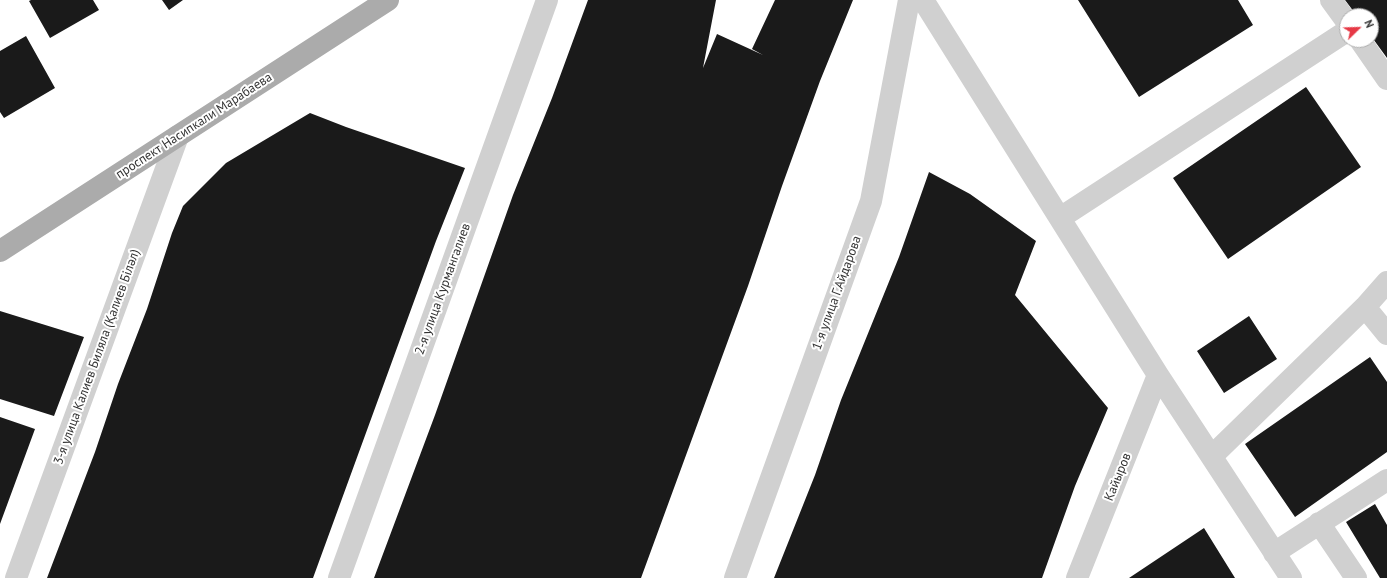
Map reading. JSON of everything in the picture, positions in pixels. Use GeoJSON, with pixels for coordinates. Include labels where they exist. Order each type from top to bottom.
{"type":"FeatureCollection","features":[{"type":"Feature","properties":{"kind":"main road","name":"проспект Насипкали Марабаева"},"geometry":{"type":"LineString","coordinates":[[0,251],[388,0]]}},
{"type":"Feature","properties":{"kind":"street","name":"2-я улица Курмангалиев"},"geometry":{"type":"LineString","coordinates":[[339,578],[547,0]]}},
{"type":"Feature","properties":{"kind":"street","name":"1-я улица Г.Айдарова"},"geometry":{"type":"LineString","coordinates":[[735,578],[871,201],[909,0]]}},
{"type":"Feature","properties":{"kind":"street"},"geometry":{"type":"LineString","coordinates":[[923,0],[1158,375],[1291,578]]}},
{"type":"Feature","properties":{"kind":"street"},"geometry":{"type":"LineString","coordinates":[[1331,0],[1339,11]]}},
{"type":"Feature","properties":{"kind":"street"},"geometry":{"type":"LineString","coordinates":[[1060,218],[1339,36]]}},
{"type":"Feature","properties":{"kind":"street"},"geometry":{"type":"LineString","coordinates":[[1366,48],[1387,79]]}},
{"type":"Feature","properties":{"kind":"street","name":"3-я улица Калиев Биляла (Қалиев Біләл)"},"geometry":{"type":"LineString","coordinates":[[16,578],[178,136]]}},
{"type":"Feature","properties":{"kind":"street"},"geometry":{"type":"LineString","coordinates":[[1212,456],[1365,307],[1387,282]]}},
{"type":"Feature","properties":{"kind":"street"},"geometry":{"type":"LineString","coordinates":[[1365,307],[1387,334]]}},
{"type":"Feature","properties":{"kind":"street","name":"Кайыров"},"geometry":{"type":"LineString","coordinates":[[1077,578],[1158,375]]}},
{"type":"Feature","properties":{"kind":"street"},"geometry":{"type":"LineString","coordinates":[[1274,553],[1387,480]]}},
{"type":"Feature","properties":{"kind":"street"},"geometry":{"type":"LineString","coordinates":[[1319,523],[1356,578]]}},
{"type":"Feature","properties":{"kind":"building"},"geometry":{"type":"Polygon","coordinates":[[[93,0],[99,10],[50,38],[29,1],[93,0]]]}},
{"type":"Feature","properties":{"kind":"building"},"geometry":{"type":"Polygon","coordinates":[[[162,0],[183,0],[169,10],[162,0]]]}},
{"type":"Feature","properties":{"kind":"building"},"geometry":{"type":"Polygon","coordinates":[[[588,0],[716,0],[703,68],[717,34],[763,55],[752,49],[775,0],[853,0],[820,81],[748,286],[641,578],[374,578],[435,415],[513,195],[552,98],[588,0]]]}},
{"type":"Feature","properties":{"kind":"building"},"geometry":{"type":"Polygon","coordinates":[[[1078,0],[1238,0],[1253,25],[1139,97],[1078,0]]]}},
{"type":"Feature","properties":{"kind":"building"},"geometry":{"type":"Polygon","coordinates":[[[1345,0],[1387,0],[1387,58],[1379,47],[1379,8],[1351,8],[1345,0]]]}},
{"type":"Feature","properties":{"kind":"building"},"geometry":{"type":"Polygon","coordinates":[[[26,36],[55,88],[4,118],[0,112],[0,51],[26,36]]]}},
{"type":"Feature","properties":{"kind":"building"},"geometry":{"type":"Polygon","coordinates":[[[1306,87],[1361,167],[1228,259],[1173,178],[1306,87]]]}},
{"type":"Feature","properties":{"kind":"building"},"geometry":{"type":"Polygon","coordinates":[[[310,113],[465,168],[436,241],[313,578],[47,578],[95,452],[118,384],[147,309],[172,233],[183,206],[226,163],[310,113]]]}},
{"type":"Feature","properties":{"kind":"building"},"geometry":{"type":"Polygon","coordinates":[[[929,172],[970,194],[1036,241],[1015,295],[1108,408],[1075,486],[1042,578],[774,578],[815,475],[841,400],[899,257],[929,172]]]}},
{"type":"Feature","properties":{"kind":"building"},"geometry":{"type":"Polygon","coordinates":[[[0,311],[84,337],[54,416],[0,399],[0,311]]]}},
{"type":"Feature","properties":{"kind":"building"},"geometry":{"type":"Polygon","coordinates":[[[1249,316],[1277,359],[1224,393],[1197,351],[1249,316]]]}},
{"type":"Feature","properties":{"kind":"building"},"geometry":{"type":"Polygon","coordinates":[[[1370,357],[1387,382],[1387,452],[1295,517],[1245,444],[1370,357]]]}},
{"type":"Feature","properties":{"kind":"building"},"geometry":{"type":"Polygon","coordinates":[[[0,417],[35,429],[0,524],[0,417]]]}},
{"type":"Feature","properties":{"kind":"building"},"geometry":{"type":"Polygon","coordinates":[[[1375,504],[1387,525],[1387,578],[1380,578],[1346,522],[1375,504]]]}},
{"type":"Feature","properties":{"kind":"building"},"geometry":{"type":"Polygon","coordinates":[[[1204,528],[1235,578],[1129,578],[1204,528]]]}}]}
